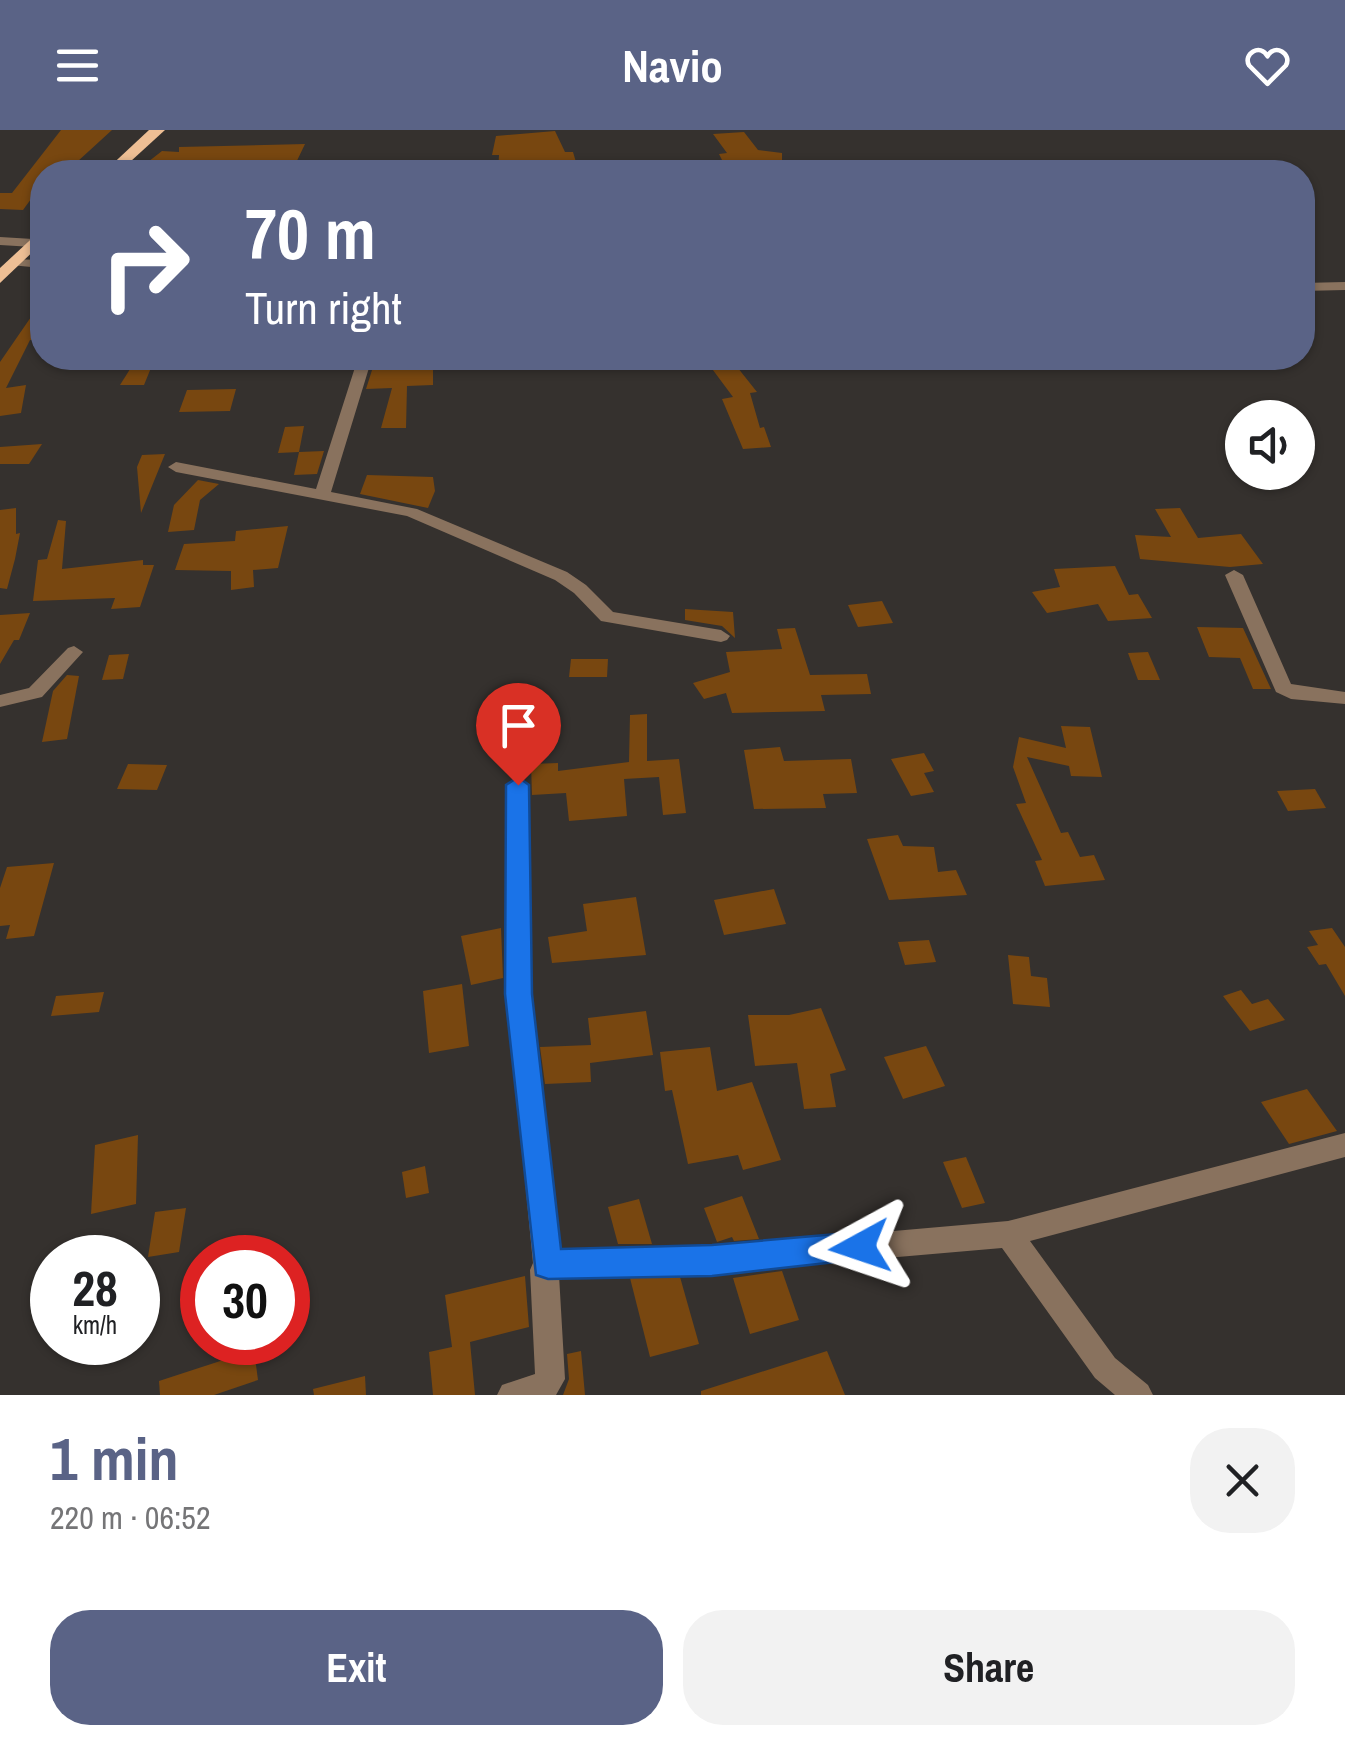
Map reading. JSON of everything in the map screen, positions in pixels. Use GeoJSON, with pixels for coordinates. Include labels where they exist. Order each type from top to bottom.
{"type":"FeatureCollection","features":[{"type":"Feature","properties":{"kind":"highway"},"geometry":{"type":"LineString","coordinates":[[124,160],[158,130]]}},
{"type":"Feature","properties":{"kind":"highway"},"geometry":{"type":"LineString","coordinates":[[0,278],[30,247]]}},
{"type":"Feature","properties":{"kind":"street"},"geometry":{"type":"LineString","coordinates":[[0,242],[30,240]]}},
{"type":"Feature","properties":{"kind":"street"},"geometry":{"type":"LineString","coordinates":[[14,262],[30,263]]}},
{"type":"Feature","properties":{"kind":"street"},"geometry":{"type":"LineString","coordinates":[[1315,286],[1345,286]]}},
{"type":"Feature","properties":{"kind":"street"},"geometry":{"type":"LineString","coordinates":[[321,496],[361,370]]}},
{"type":"Feature","properties":{"kind":"street"},"geometry":{"type":"LineString","coordinates":[[176,467],[411,512],[561,576],[580,589],[595,609],[625,624],[720,636]]}},
{"type":"Feature","properties":{"kind":"street"},"geometry":{"type":"LineString","coordinates":[[1234,574],[1286,691],[1345,698]]}},
{"type":"Feature","properties":{"kind":"street"},"geometry":{"type":"LineString","coordinates":[[0,701],[35,694],[74,652]]}},
{"type":"Feature","properties":{"kind":"street"},"geometry":{"type":"LineString","coordinates":[[512,1395],[544,1386],[550,1379],[544,1270],[548,1264],[519,994],[518,785]]}},
{"type":"Feature","properties":{"kind":"street"},"geometry":{"type":"LineString","coordinates":[[548,1264],[712,1260],[1008,1234],[1345,1145]]}},
{"type":"Feature","properties":{"kind":"street"},"geometry":{"type":"LineString","coordinates":[[1008,1234],[1048,1296],[1105,1368],[1138,1395]]}},
{"type":"Feature","properties":{"kind":"building"},"geometry":{"type":"Polygon","coordinates":[[[61,130],[112,130],[79,160],[38,160],[61,130]]]}},
{"type":"Feature","properties":{"kind":"building"},"geometry":{"type":"Polygon","coordinates":[[[555,131],[565,152],[573,152],[575,160],[499,160],[499,155],[492,155],[496,136],[555,131]]]}},
{"type":"Feature","properties":{"kind":"building"},"geometry":{"type":"Polygon","coordinates":[[[744,132],[758,150],[782,153],[782,160],[722,160],[719,154],[727,153],[713,134],[744,132]]]}},
{"type":"Feature","properties":{"kind":"building"},"geometry":{"type":"Polygon","coordinates":[[[305,144],[297,160],[150,160],[162,151],[179,152],[179,147],[305,144]]]}},
{"type":"Feature","properties":{"kind":"building"},"geometry":{"type":"Polygon","coordinates":[[[30,170],[30,200],[23,210],[0,209],[0,193],[12,193],[30,170]]]}},
{"type":"Feature","properties":{"kind":"building"},"geometry":{"type":"Polygon","coordinates":[[[30,318],[30,340],[6,388],[26,385],[21,413],[0,416],[0,362],[30,318]]]}},
{"type":"Feature","properties":{"kind":"building"},"geometry":{"type":"Polygon","coordinates":[[[129,370],[150,370],[144,385],[120,385],[129,370]]]}},
{"type":"Feature","properties":{"kind":"building"},"geometry":{"type":"Polygon","coordinates":[[[372,370],[433,370],[433,385],[407,386],[406,428],[381,428],[392,388],[366,389],[372,370]]]}},
{"type":"Feature","properties":{"kind":"building"},"geometry":{"type":"Polygon","coordinates":[[[713,370],[740,370],[757,392],[750,393],[760,428],[764,427],[771,447],[743,449],[722,399],[733,397],[713,370]]]}},
{"type":"Feature","properties":{"kind":"building"},"geometry":{"type":"Polygon","coordinates":[[[236,389],[230,411],[179,412],[187,390],[236,389]]]}},
{"type":"Feature","properties":{"kind":"building"},"geometry":{"type":"Polygon","coordinates":[[[304,426],[299,452],[278,453],[285,427],[304,426]]]}},
{"type":"Feature","properties":{"kind":"building"},"geometry":{"type":"Polygon","coordinates":[[[42,444],[29,464],[0,464],[0,447],[42,444]]]}},
{"type":"Feature","properties":{"kind":"building"},"geometry":{"type":"Polygon","coordinates":[[[324,451],[317,474],[294,475],[299,452],[324,451]]]}},
{"type":"Feature","properties":{"kind":"building"},"geometry":{"type":"Polygon","coordinates":[[[165,454],[141,513],[137,467],[142,455],[165,454]]]}},
{"type":"Feature","properties":{"kind":"building"},"geometry":{"type":"Polygon","coordinates":[[[367,475],[433,477],[435,491],[428,508],[360,494],[367,475]]]}},
{"type":"Feature","properties":{"kind":"building"},"geometry":{"type":"Polygon","coordinates":[[[198,480],[219,484],[200,500],[194,530],[168,532],[174,505],[198,480]]]}},
{"type":"Feature","properties":{"kind":"building"},"geometry":{"type":"Polygon","coordinates":[[[16,508],[16,534],[20,533],[15,559],[7,589],[0,588],[0,510],[16,508]]]}},
{"type":"Feature","properties":{"kind":"building"},"geometry":{"type":"Polygon","coordinates":[[[1180,508],[1198,538],[1241,534],[1263,564],[1230,567],[1140,559],[1135,535],[1171,537],[1155,509],[1180,508]]]}},
{"type":"Feature","properties":{"kind":"building"},"geometry":{"type":"Polygon","coordinates":[[[58,520],[66,521],[62,569],[143,560],[143,565],[154,565],[140,607],[111,609],[115,598],[33,601],[38,560],[47,559],[58,520]]]}},
{"type":"Feature","properties":{"kind":"building"},"geometry":{"type":"Polygon","coordinates":[[[288,526],[278,568],[253,570],[254,587],[231,590],[231,571],[175,570],[184,544],[235,541],[236,531],[288,526]]]}},
{"type":"Feature","properties":{"kind":"building"},"geometry":{"type":"Polygon","coordinates":[[[1115,566],[1129,595],[1138,594],[1152,618],[1108,621],[1098,604],[1047,613],[1032,592],[1060,587],[1054,569],[1115,566]]]}},
{"type":"Feature","properties":{"kind":"building"},"geometry":{"type":"Polygon","coordinates":[[[882,601],[893,623],[858,627],[848,605],[882,601]]]}},
{"type":"Feature","properties":{"kind":"building"},"geometry":{"type":"Polygon","coordinates":[[[685,609],[733,612],[735,638],[722,626],[685,620],[685,609]]]}},
{"type":"Feature","properties":{"kind":"building"},"geometry":{"type":"Polygon","coordinates":[[[30,613],[19,640],[14,640],[0,664],[0,615],[30,613]]]}},
{"type":"Feature","properties":{"kind":"building"},"geometry":{"type":"Polygon","coordinates":[[[1197,627],[1243,628],[1271,689],[1253,689],[1240,658],[1209,657],[1197,627]]]}},
{"type":"Feature","properties":{"kind":"building"},"geometry":{"type":"Polygon","coordinates":[[[795,628],[810,675],[867,674],[871,694],[821,695],[825,711],[732,713],[726,693],[704,699],[693,683],[730,672],[726,652],[782,649],[777,629],[795,628]]]}},
{"type":"Feature","properties":{"kind":"building"},"geometry":{"type":"Polygon","coordinates":[[[1148,652],[1160,680],[1138,680],[1128,653],[1148,652]]]}},
{"type":"Feature","properties":{"kind":"building"},"geometry":{"type":"Polygon","coordinates":[[[129,654],[123,679],[102,680],[109,655],[129,654]]]}},
{"type":"Feature","properties":{"kind":"building"},"geometry":{"type":"Polygon","coordinates":[[[571,659],[608,659],[607,677],[569,677],[571,659]]]}},
{"type":"Feature","properties":{"kind":"building"},"geometry":{"type":"Polygon","coordinates":[[[67,675],[79,676],[67,739],[42,742],[53,691],[67,675]]]}},
{"type":"Feature","properties":{"kind":"building"},"geometry":{"type":"Polygon","coordinates":[[[647,714],[647,761],[679,759],[686,813],[663,815],[659,777],[624,779],[627,816],[569,821],[566,793],[532,795],[531,764],[558,763],[558,771],[629,762],[630,715],[647,714]]]}},
{"type":"Feature","properties":{"kind":"building"},"geometry":{"type":"Polygon","coordinates":[[[1061,726],[1090,727],[1102,777],[1071,776],[1069,766],[1027,757],[1061,833],[1068,832],[1080,857],[1094,855],[1105,880],[1045,886],[1035,861],[1042,860],[1016,804],[1026,803],[1013,767],[1019,737],[1066,748],[1061,726]]]}},
{"type":"Feature","properties":{"kind":"building"},"geometry":{"type":"Polygon","coordinates":[[[780,747],[784,761],[851,759],[857,793],[823,794],[826,808],[754,809],[744,750],[780,747]]]}},
{"type":"Feature","properties":{"kind":"building"},"geometry":{"type":"Polygon","coordinates":[[[924,753],[934,771],[924,773],[934,792],[911,796],[891,759],[924,753]]]}},
{"type":"Feature","properties":{"kind":"building"},"geometry":{"type":"Polygon","coordinates":[[[128,764],[167,765],[157,790],[117,789],[128,764]]]}},
{"type":"Feature","properties":{"kind":"building"},"geometry":{"type":"Polygon","coordinates":[[[1315,789],[1326,808],[1288,811],[1277,791],[1315,789]]]}},
{"type":"Feature","properties":{"kind":"building"},"geometry":{"type":"Polygon","coordinates":[[[898,835],[903,846],[934,847],[938,872],[956,870],[967,895],[889,900],[867,839],[898,835]]]}},
{"type":"Feature","properties":{"kind":"building"},"geometry":{"type":"Polygon","coordinates":[[[54,863],[34,936],[6,939],[10,925],[0,926],[0,888],[7,867],[54,863]]]}},
{"type":"Feature","properties":{"kind":"building"},"geometry":{"type":"Polygon","coordinates":[[[774,889],[786,924],[724,935],[714,900],[774,889]]]}},
{"type":"Feature","properties":{"kind":"building"},"geometry":{"type":"Polygon","coordinates":[[[636,897],[646,955],[552,963],[548,937],[587,931],[583,904],[636,897]]]}},
{"type":"Feature","properties":{"kind":"building"},"geometry":{"type":"Polygon","coordinates":[[[501,928],[503,978],[471,985],[461,936],[501,928]]]}},
{"type":"Feature","properties":{"kind":"building"},"geometry":{"type":"Polygon","coordinates":[[[1332,928],[1345,947],[1345,996],[1326,964],[1319,965],[1307,947],[1318,945],[1309,931],[1332,928]]]}},
{"type":"Feature","properties":{"kind":"building"},"geometry":{"type":"Polygon","coordinates":[[[929,940],[936,962],[905,965],[898,942],[929,940]]]}},
{"type":"Feature","properties":{"kind":"building"},"geometry":{"type":"Polygon","coordinates":[[[1008,955],[1029,957],[1031,976],[1047,978],[1050,1007],[1013,1004],[1008,955]]]}},
{"type":"Feature","properties":{"kind":"building"},"geometry":{"type":"Polygon","coordinates":[[[462,984],[469,1046],[429,1053],[423,991],[462,984]]]}},
{"type":"Feature","properties":{"kind":"building"},"geometry":{"type":"Polygon","coordinates":[[[1241,990],[1252,1004],[1268,999],[1285,1020],[1250,1031],[1223,996],[1241,990]]]}},
{"type":"Feature","properties":{"kind":"building"},"geometry":{"type":"Polygon","coordinates":[[[104,992],[99,1012],[51,1016],[56,996],[104,992]]]}},
{"type":"Feature","properties":{"kind":"building"},"geometry":{"type":"Polygon","coordinates":[[[821,1008],[846,1070],[830,1074],[836,1107],[804,1109],[797,1063],[755,1066],[748,1015],[789,1015],[821,1008]]]}},
{"type":"Feature","properties":{"kind":"building"},"geometry":{"type":"Polygon","coordinates":[[[646,1011],[653,1055],[590,1063],[591,1082],[545,1084],[540,1047],[591,1045],[588,1018],[646,1011]]]}},
{"type":"Feature","properties":{"kind":"building"},"geometry":{"type":"Polygon","coordinates":[[[926,1046],[945,1086],[903,1099],[884,1057],[926,1046]]]}},
{"type":"Feature","properties":{"kind":"building"},"geometry":{"type":"Polygon","coordinates":[[[710,1047],[717,1091],[752,1082],[781,1160],[743,1170],[738,1155],[688,1164],[672,1090],[665,1091],[660,1052],[710,1047]]]}},
{"type":"Feature","properties":{"kind":"building"},"geometry":{"type":"Polygon","coordinates":[[[1307,1089],[1337,1131],[1289,1144],[1261,1102],[1307,1089]]]}},
{"type":"Feature","properties":{"kind":"building"},"geometry":{"type":"Polygon","coordinates":[[[138,1135],[136,1204],[91,1214],[95,1145],[138,1135]]]}},
{"type":"Feature","properties":{"kind":"building"},"geometry":{"type":"Polygon","coordinates":[[[966,1157],[985,1203],[962,1208],[943,1162],[966,1157]]]}},
{"type":"Feature","properties":{"kind":"building"},"geometry":{"type":"Polygon","coordinates":[[[425,1166],[429,1193],[406,1198],[402,1172],[425,1166]]]}},
{"type":"Feature","properties":{"kind":"building"},"geometry":{"type":"Polygon","coordinates":[[[742,1196],[759,1239],[734,1241],[732,1237],[717,1242],[704,1208],[742,1196]]]}},
{"type":"Feature","properties":{"kind":"building"},"geometry":{"type":"Polygon","coordinates":[[[639,1199],[652,1244],[618,1244],[608,1207],[639,1199]]]}},
{"type":"Feature","properties":{"kind":"building"},"geometry":{"type":"Polygon","coordinates":[[[186,1208],[179,1252],[160,1255],[160,1235],[151,1235],[155,1212],[186,1208]]]}},
{"type":"Feature","properties":{"kind":"building"},"geometry":{"type":"Polygon","coordinates":[[[782,1271],[799,1320],[750,1334],[733,1278],[782,1271]]]}},
{"type":"Feature","properties":{"kind":"building"},"geometry":{"type":"Polygon","coordinates":[[[525,1276],[529,1327],[470,1342],[475,1395],[433,1395],[429,1352],[452,1347],[445,1295],[525,1276]]]}},
{"type":"Feature","properties":{"kind":"building"},"geometry":{"type":"Polygon","coordinates":[[[680,1277],[699,1344],[650,1357],[630,1278],[680,1277]]]}},
{"type":"Feature","properties":{"kind":"building"},"geometry":{"type":"Polygon","coordinates":[[[581,1351],[585,1395],[563,1395],[569,1379],[567,1354],[581,1351]]]}},
{"type":"Feature","properties":{"kind":"building"},"geometry":{"type":"Polygon","coordinates":[[[827,1351],[845,1395],[701,1395],[701,1391],[827,1351]]]}},
{"type":"Feature","properties":{"kind":"building"},"geometry":{"type":"Polygon","coordinates":[[[208,1365],[256,1365],[258,1380],[214,1395],[160,1395],[159,1381],[208,1365]]]}},
{"type":"Feature","properties":{"kind":"building"},"geometry":{"type":"Polygon","coordinates":[[[365,1376],[366,1395],[314,1395],[313,1389],[365,1376]]]}},
{"type":"Feature","properties":{"kind":"route"},"geometry":{"type":"LineString","coordinates":[[518,785],[519,994],[530,1128],[548,1264],[712,1260],[860,1247]]}}]}
